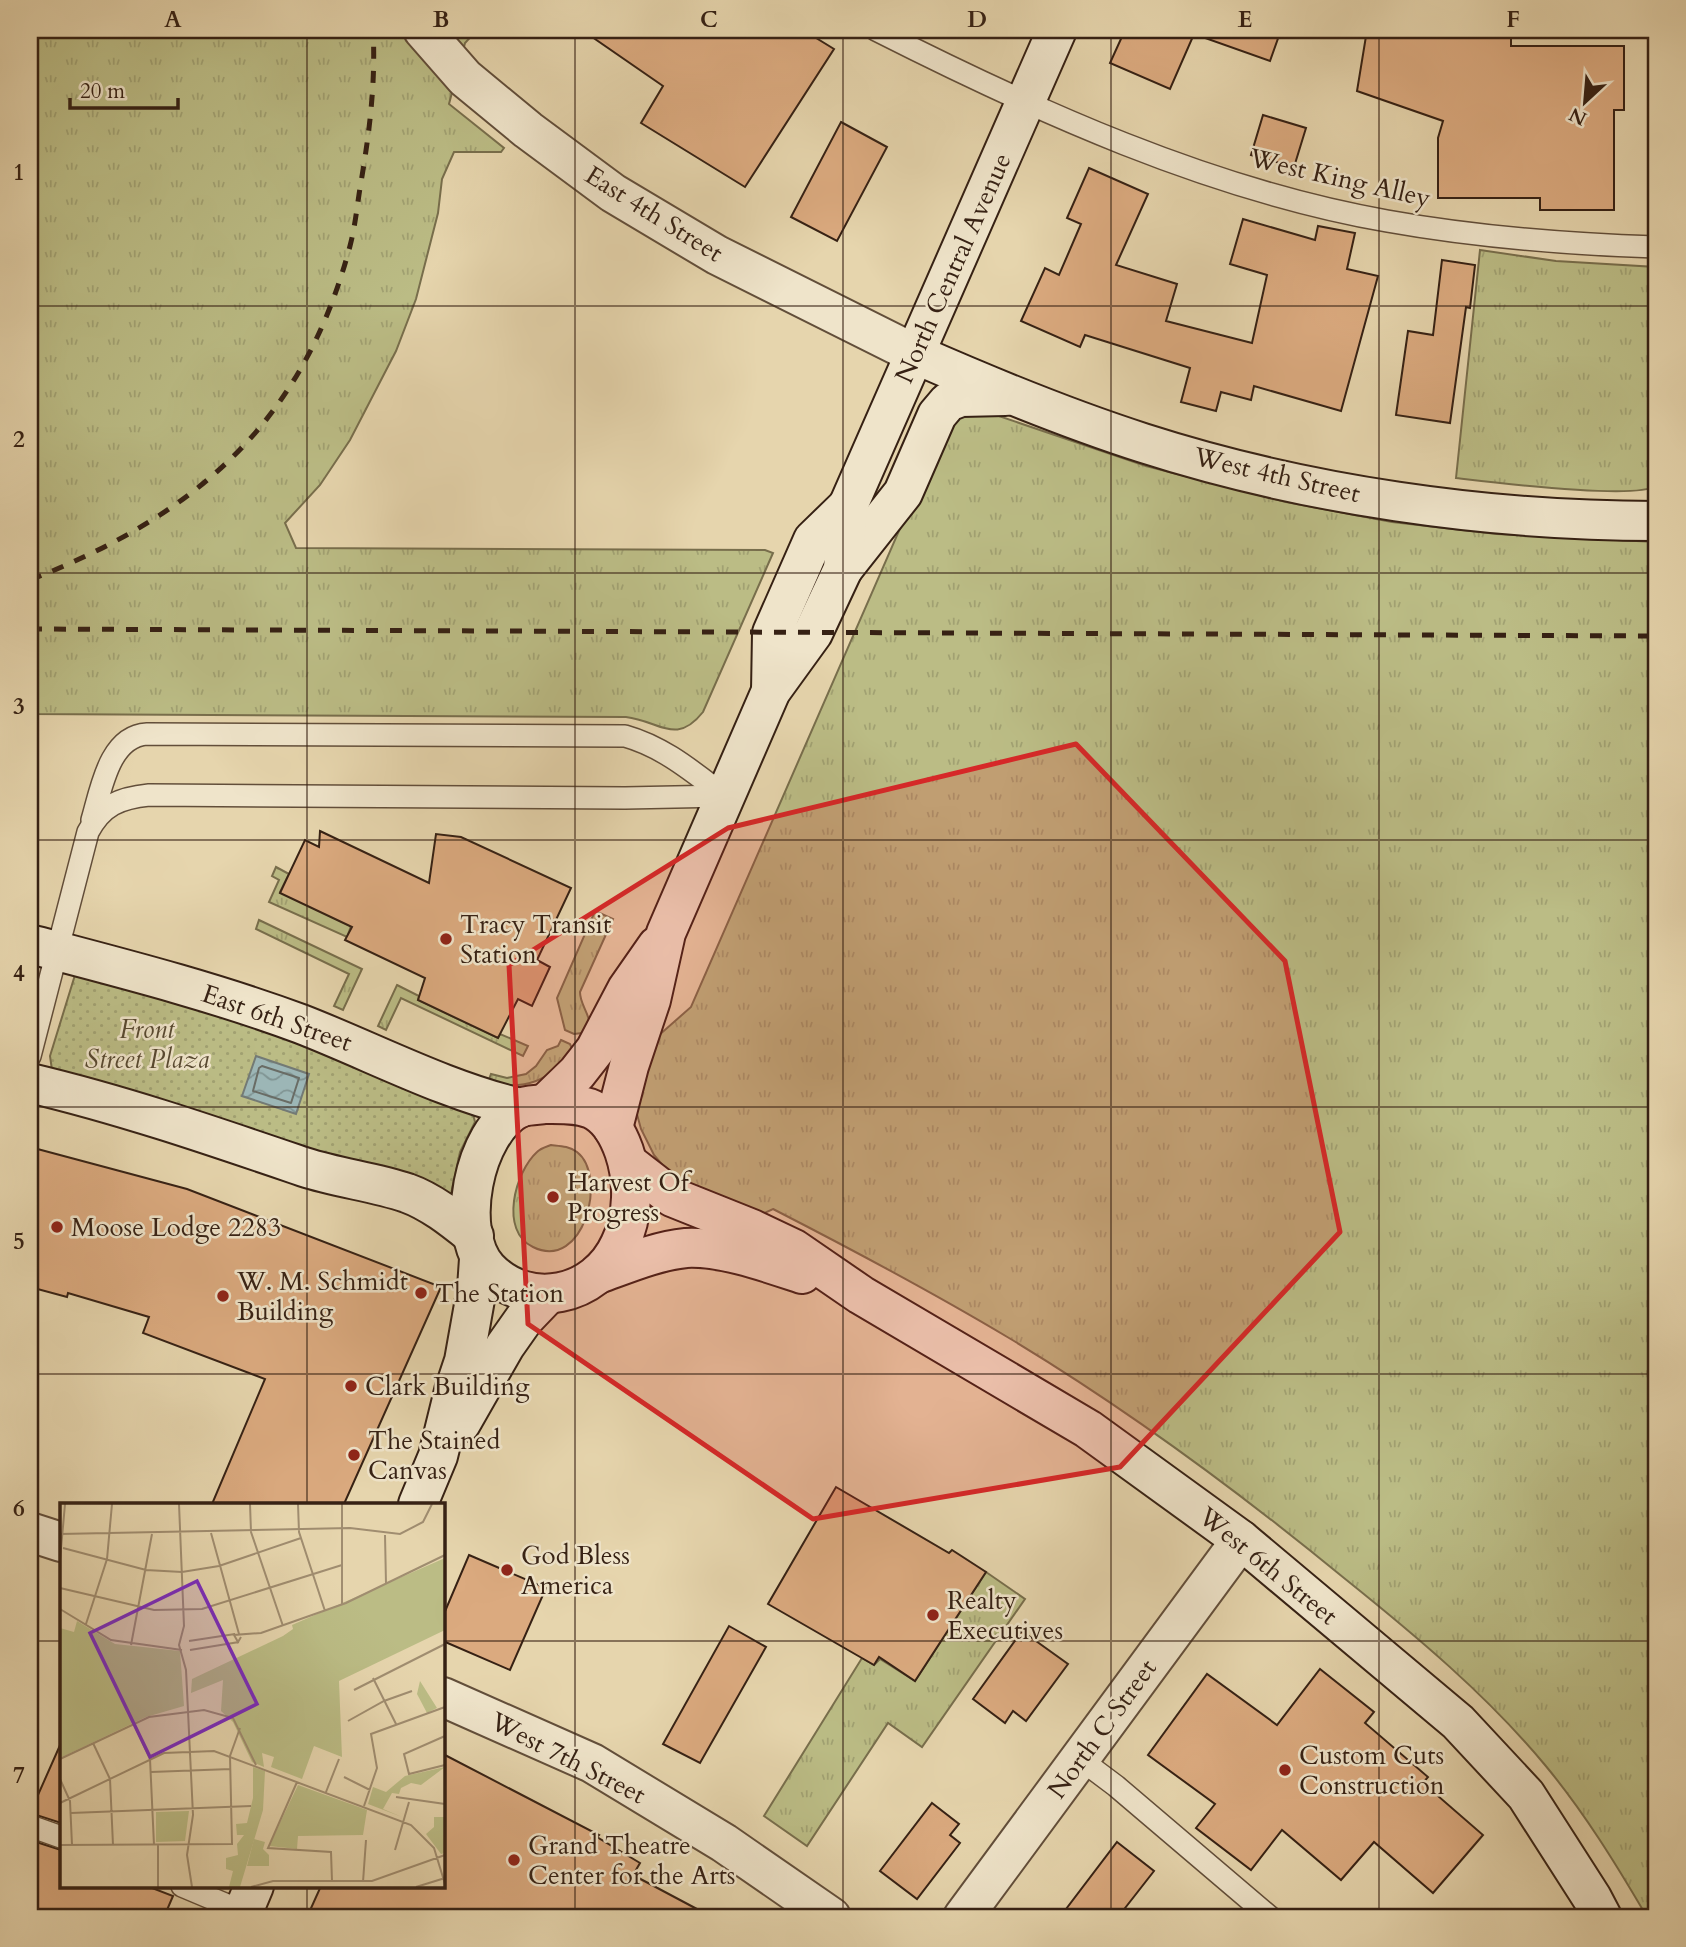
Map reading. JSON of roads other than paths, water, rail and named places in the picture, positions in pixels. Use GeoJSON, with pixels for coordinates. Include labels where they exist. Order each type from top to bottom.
{"type":"FeatureCollection","features":[{"type":"Feature","properties":{"kind":"street","name":"East 4th Street"},"geometry":{"type":"LineString","coordinates":[[423,30],[475,87],[527,130],[612,193],[717,255],[915,354]]}},
{"type":"Feature","properties":{"kind":"street","name":"North Central Avenue"},"geometry":{"type":"LineString","coordinates":[[613,1128],[629,1066],[652,1000],[666,933],[771,691],[813,633],[843,569],[849,506],[1057,30]]}},
{"type":"Feature","properties":{"kind":"street","name":"West 4th Street"},"geometry":{"type":"LineString","coordinates":[[915,354],[1010,395],[1144,443],[1242,470],[1363,496],[1465,511],[1603,521],[1656,521]]}},
{"type":"Feature","properties":{"kind":"street"},"geometry":{"type":"LineString","coordinates":[[843,569],[903,493],[937,415],[948,402],[961,397],[1010,395]]}},
{"type":"Feature","properties":{"kind":"street","name":"North Central Avenue"},"geometry":{"type":"LineString","coordinates":[[771,691],[772,633],[813,540],[849,506]]}},
{"type":"Feature","properties":{"kind":"street","name":"North Central Avenue"},"geometry":{"type":"LineString","coordinates":[[533,1106],[577,1073],[595,1051],[627,989],[666,933]]}},
{"type":"Feature","properties":{"kind":"street","name":"East 6th Street"},"geometry":{"type":"LineString","coordinates":[[43,948],[255,1008],[346,1041],[492,1101],[533,1106]]}},
{"type":"Feature","properties":{"kind":"street"},"geometry":{"type":"LineString","coordinates":[[30,1083],[193,1128],[306,1167],[408,1194],[436,1208],[476,1248],[500,1282],[522,1291],[547,1295],[574,1289],[598,1274],[620,1246],[627,1226],[631,1203],[628,1163],[613,1128],[597,1112],[569,1104],[533,1106],[501,1124],[479,1157],[472,1199],[476,1248],[470,1332],[439,1457]]}},
{"type":"Feature","properties":{"kind":"street","name":"West 6th Street"},"geometry":{"type":"LineString","coordinates":[[628,1163],[672,1197],[794,1249],[861,1294],[1088,1429],[1241,1540],[1458,1723],[1526,1795],[1602,1917]]}},
{"type":"Feature","properties":{"kind":"street","name":"West 6th Street"},"geometry":{"type":"LineString","coordinates":[[598,1274],[663,1252],[688,1248],[736,1254],[861,1294]]}},
{"type":"Feature","properties":{"kind":"street"},"geometry":{"type":"LineString","coordinates":[[418,1503],[439,1457],[473,1406],[505,1346],[524,1319],[547,1295]]}},
{"type":"Feature","properties":{"kind":"street"},"geometry":{"type":"LineString","coordinates":[[30,1532],[60,1542]]}},
{"type":"Feature","properties":{"kind":"street","name":"North C Street"},"geometry":{"type":"LineString","coordinates":[[963,1917],[1241,1540]]}},
{"type":"Feature","properties":{"kind":"street","name":"West 7th Street"},"geometry":{"type":"LineString","coordinates":[[444,1697],[592,1763],[724,1843],[831,1917]]}},
{"type":"Feature","properties":{"kind":"lane","name":"West King Alley"},"geometry":{"type":"LineString","coordinates":[[876,30],[1026,101],[1196,171],[1317,205],[1384,221],[1460,233],[1524,240],[1656,247]]}},
{"type":"Feature","properties":{"kind":"lane"},"geometry":{"type":"LineString","coordinates":[[30,1056],[43,948],[89,832],[101,791],[117,753],[128,739],[139,735],[625,736],[664,751],[725,796]]}},
{"type":"Feature","properties":{"kind":"lane"},"geometry":{"type":"LineString","coordinates":[[89,832],[98,816],[114,803],[149,795],[625,798],[725,796]]}},
{"type":"Feature","properties":{"kind":"lane"},"geometry":{"type":"LineString","coordinates":[[1080,1759],[1116,1786],[1270,1917]]}},
{"type":"Feature","properties":{"kind":"lane"},"geometry":{"type":"LineString","coordinates":[[30,1826],[60,1837]]}},
{"type":"Feature","properties":{"kind":"lane"},"geometry":{"type":"LineString","coordinates":[[188,1888],[249,1908]]}},
{"type":"Feature","properties":{"kind":"water"},"geometry":{"type":"Polygon","coordinates":[[[256,1056],[309,1074],[296,1114],[242,1096],[256,1056]]]}},
{"type":"Feature","properties":{"kind":"railway"},"geometry":{"type":"LineString","coordinates":[[30,580],[89,554],[143,525],[192,492],[235,455],[272,412],[304,364],[330,309],[353,232],[371,109],[373,30]]}},
{"type":"Feature","properties":{"kind":"railway"},"geometry":{"type":"LineString","coordinates":[[30,629],[1656,636]]}},
{"type":"Feature","properties":{"kind":"place","name":"Tracy Transit Station"},"geometry":{"type":"Point","coordinates":[446,939]}},
{"type":"Feature","properties":{"kind":"place","name":"Harvest Of Progress"},"geometry":{"type":"Point","coordinates":[553,1197]}},
{"type":"Feature","properties":{"kind":"place","name":"Moose Lodge 2283"},"geometry":{"type":"Point","coordinates":[57,1227]}},
{"type":"Feature","properties":{"kind":"place","name":"The Station"},"geometry":{"type":"Point","coordinates":[421,1293]}},
{"type":"Feature","properties":{"kind":"place","name":"W. M. Schmidt Building"},"geometry":{"type":"Point","coordinates":[223,1296]}},
{"type":"Feature","properties":{"kind":"place","name":"Clark Building"},"geometry":{"type":"Point","coordinates":[351,1386]}},
{"type":"Feature","properties":{"kind":"place","name":"The Stained Canvas"},"geometry":{"type":"Point","coordinates":[354,1455]}},
{"type":"Feature","properties":{"kind":"place","name":"God Bless America"},"geometry":{"type":"Point","coordinates":[507,1570]}},
{"type":"Feature","properties":{"kind":"place","name":"Realty Executives"},"geometry":{"type":"Point","coordinates":[933,1615]}},
{"type":"Feature","properties":{"kind":"place","name":"Custom Cuts Construction"},"geometry":{"type":"Point","coordinates":[1285,1770]}},
{"type":"Feature","properties":{"kind":"place","name":"Grand Theatre Center for the Arts"},"geometry":{"type":"Point","coordinates":[514,1860]}},
{"type":"Feature","properties":{"kind":"park label","name":"Front Street Plaza"},"geometry":{"type":"Point","coordinates":[147,1044]}}]}
